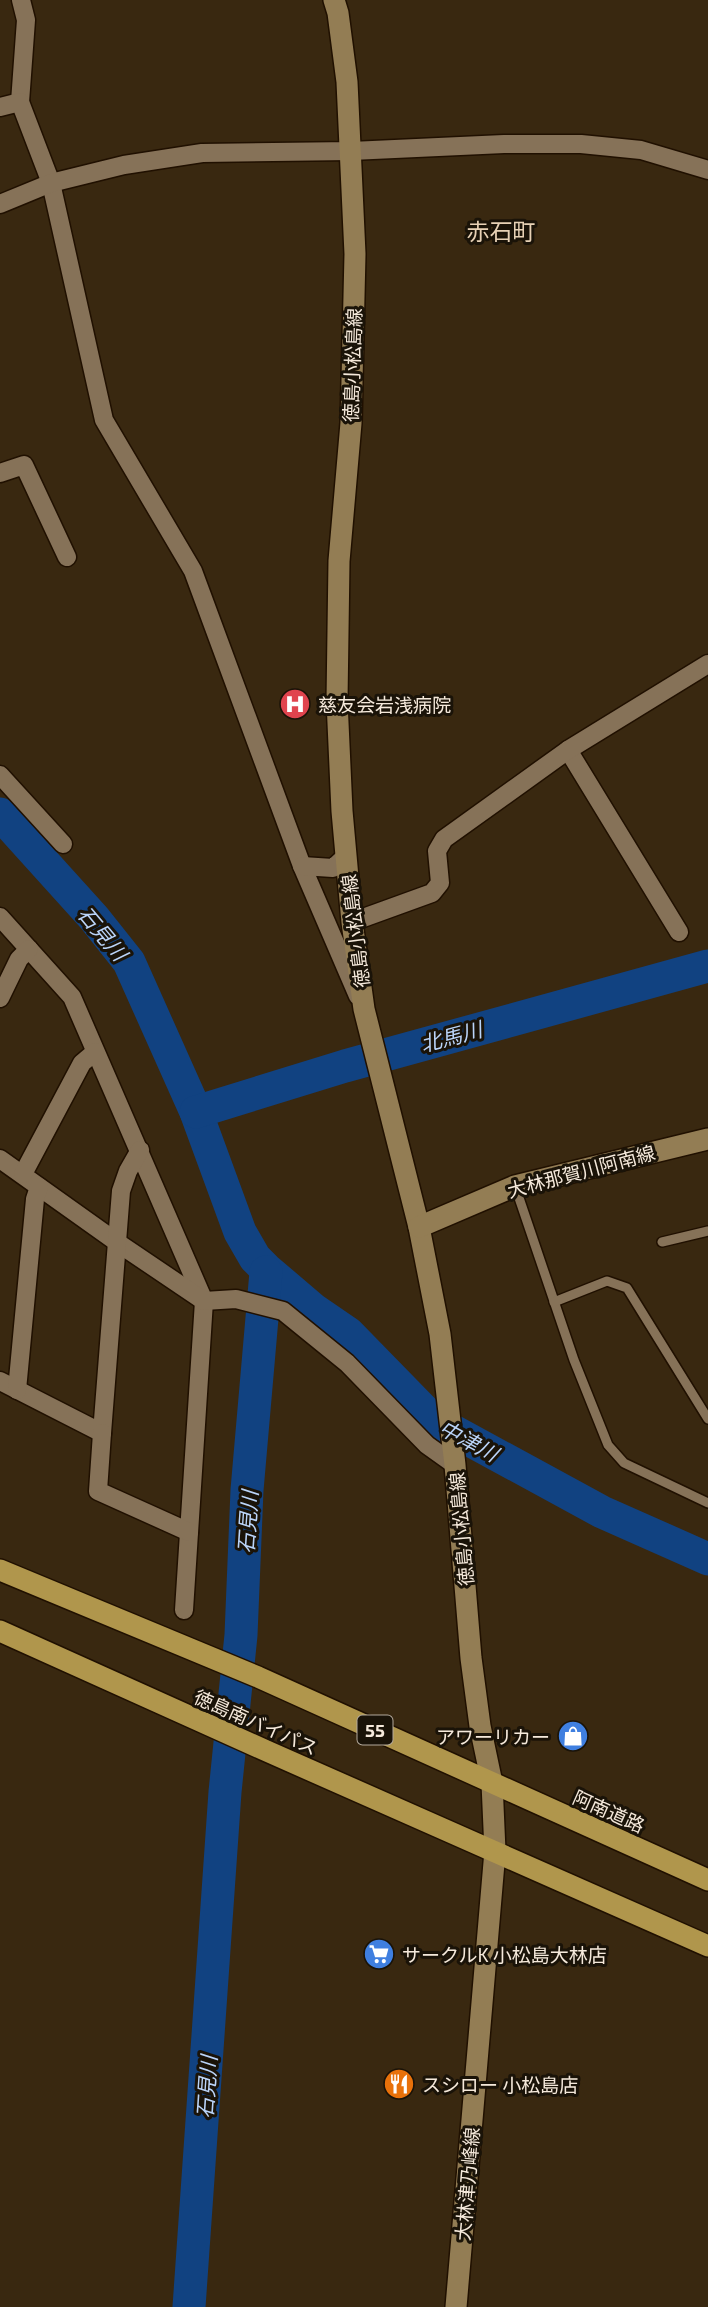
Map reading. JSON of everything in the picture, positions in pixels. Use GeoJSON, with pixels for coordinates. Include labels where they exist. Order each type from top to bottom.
{"type":"FeatureCollection","features":[{"type":"Feature","properties":{"kind":"highway","name":"55"},"geometry":{"type":"LineString","coordinates":[[0,1570],[258,1677],[492,1783]]}},
{"type":"Feature","properties":{"kind":"highway","name":"徳島南バイパス"},"geometry":{"type":"LineString","coordinates":[[0,1631],[495,1851]]}},
{"type":"Feature","properties":{"kind":"highway","name":"阿南道路"},"geometry":{"type":"LineString","coordinates":[[492,1783],[708,1880]]}},
{"type":"Feature","properties":{"kind":"highway"},"geometry":{"type":"LineString","coordinates":[[495,1851],[708,1946]]}},
{"type":"Feature","properties":{"kind":"main road","name":"徳島小松島線"},"geometry":{"type":"LineString","coordinates":[[334,0],[347,82],[355,254],[351,423],[339,561],[337,701],[346,856],[364,1009],[419,1227],[440,1334],[456,1465],[471,1657],[480,1726],[492,1783],[495,1851]]}},
{"type":"Feature","properties":{"kind":"main road","name":"大林那賀川阿南線"},"geometry":{"type":"LineString","coordinates":[[419,1227],[515,1186],[708,1139]]}},
{"type":"Feature","properties":{"kind":"main road","name":"大林津乃峰線"},"geometry":{"type":"LineString","coordinates":[[456,2307],[495,1851]]}},
{"type":"Feature","properties":{"kind":"street"},"geometry":{"type":"LineString","coordinates":[[21,0],[26,20],[20,102],[51,183],[104,420],[193,571],[302,866],[364,1009]]}},
{"type":"Feature","properties":{"kind":"street"},"geometry":{"type":"LineString","coordinates":[[0,107],[20,102]]}},
{"type":"Feature","properties":{"kind":"street"},"geometry":{"type":"LineString","coordinates":[[0,204],[51,183],[124,164],[202,153],[581,144],[641,150],[708,170]]}},
{"type":"Feature","properties":{"kind":"street"},"geometry":{"type":"LineString","coordinates":[[0,473],[24,465],[67,558]]}},
{"type":"Feature","properties":{"kind":"street"},"geometry":{"type":"LineString","coordinates":[[352,922],[432,893],[440,883],[437,851],[444,839],[568,750],[708,664]]}},
{"type":"Feature","properties":{"kind":"street"},"geometry":{"type":"LineString","coordinates":[[568,750],[679,932]]}},
{"type":"Feature","properties":{"kind":"street"},"geometry":{"type":"LineString","coordinates":[[0,775],[63,844]]}},
{"type":"Feature","properties":{"kind":"street"},"geometry":{"type":"LineString","coordinates":[[302,866],[333,868],[346,856]]}},
{"type":"Feature","properties":{"kind":"street"},"geometry":{"type":"LineString","coordinates":[[0,917],[72,997],[204,1301],[184,1610]]}},
{"type":"Feature","properties":{"kind":"street"},"geometry":{"type":"LineString","coordinates":[[0,998],[19,960],[29,949]]}},
{"type":"Feature","properties":{"kind":"street"},"geometry":{"type":"LineString","coordinates":[[23,1174],[82,1063],[95,1052]]}},
{"type":"Feature","properties":{"kind":"street"},"geometry":{"type":"LineString","coordinates":[[140,1150],[121,1191],[98,1491],[189,1532]]}},
{"type":"Feature","properties":{"kind":"street"},"geometry":{"type":"LineString","coordinates":[[0,1158],[204,1301],[236,1299],[283,1311],[347,1363],[428,1445],[456,1465]]}},
{"type":"Feature","properties":{"kind":"street"},"geometry":{"type":"LineString","coordinates":[[17,1390],[35,1199],[39,1187]]}},
{"type":"Feature","properties":{"kind":"street"},"geometry":{"type":"LineString","coordinates":[[0,1381],[102,1433]]}},
{"type":"Feature","properties":{"kind":"lane"},"geometry":{"type":"LineString","coordinates":[[515,1186],[574,1360],[608,1445],[624,1463],[708,1503]]}},
{"type":"Feature","properties":{"kind":"lane"},"geometry":{"type":"LineString","coordinates":[[662,1242],[708,1231]]}},
{"type":"Feature","properties":{"kind":"lane"},"geometry":{"type":"LineString","coordinates":[[554,1302],[607,1281],[627,1288],[708,1419]]}},
{"type":"Feature","properties":{"kind":"waterway","name":"石見川"},"geometry":{"type":"LineString","coordinates":[[0,814],[94,918],[129,962],[196,1112],[240,1232],[255,1258],[313,1309],[348,1333],[433,1420],[602,1512],[708,1559]]}},
{"type":"Feature","properties":{"kind":"waterway","name":"北馬川"},"geometry":{"type":"LineString","coordinates":[[196,1112],[345,1066],[708,966]]}},
{"type":"Feature","properties":{"kind":"waterway","name":"石見川"},"geometry":{"type":"LineString","coordinates":[[189,2307],[225,1792],[241,1635],[247,1490],[266,1272]]}},
{"type":"Feature","properties":{"kind":"place","name":"慈友会岩浅病院"},"geometry":{"type":"Point","coordinates":[295,704]}},
{"type":"Feature","properties":{"kind":"place","name":"アワーリカー"},"geometry":{"type":"Point","coordinates":[573,1736]}},
{"type":"Feature","properties":{"kind":"place","name":"サークルK 小松島大林店"},"geometry":{"type":"Point","coordinates":[379,1954]}},
{"type":"Feature","properties":{"kind":"place","name":"スシロー 小松島店"},"geometry":{"type":"Point","coordinates":[399,2084]}},
{"type":"Feature","properties":{"kind":"district","name":"赤石町"},"geometry":{"type":"Point","coordinates":[501,231]}},
{"type":"Feature","properties":{"kind":"water label","name":"中津川"},"geometry":{"type":"Point","coordinates":[469,1440]}}]}
